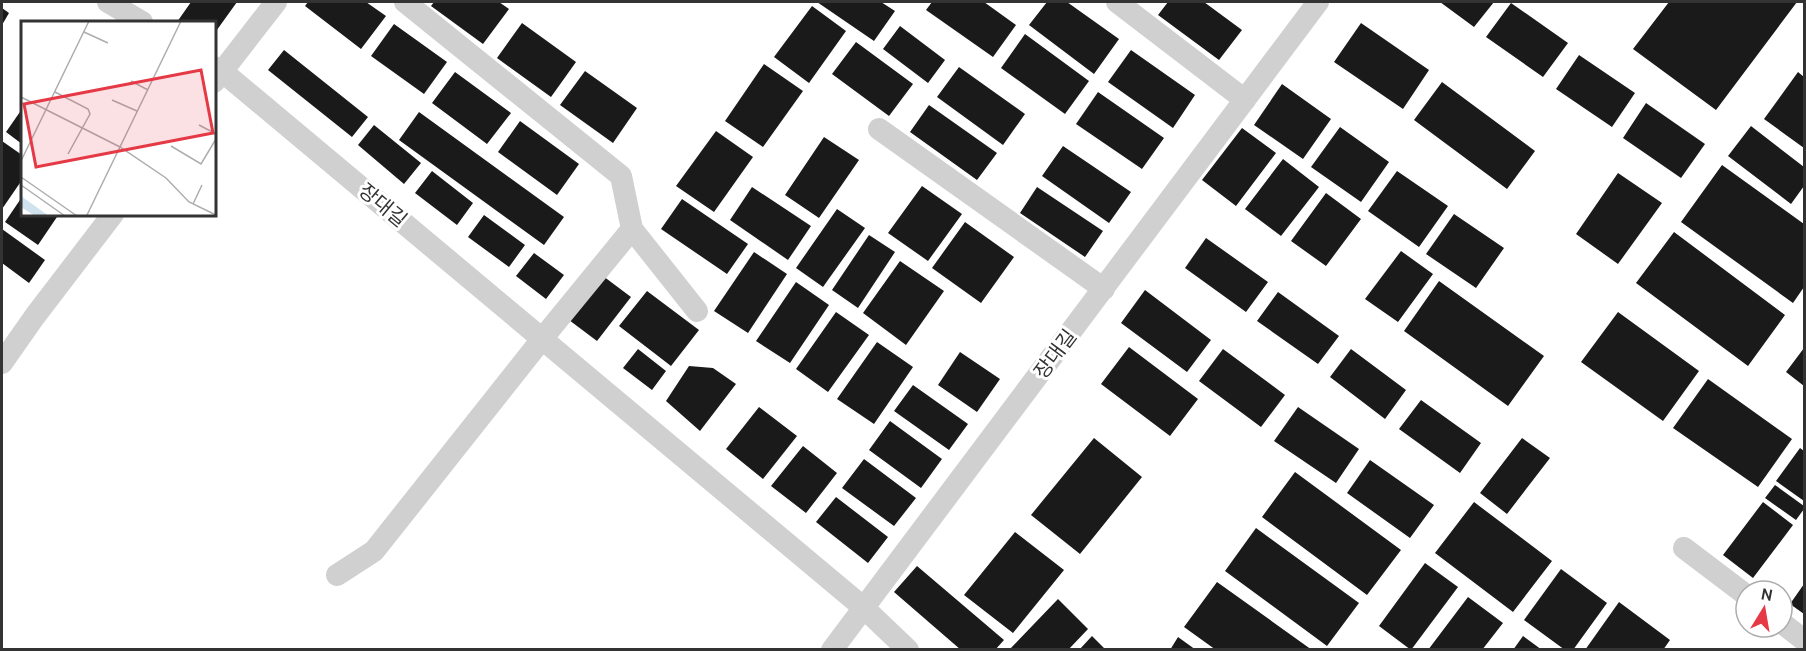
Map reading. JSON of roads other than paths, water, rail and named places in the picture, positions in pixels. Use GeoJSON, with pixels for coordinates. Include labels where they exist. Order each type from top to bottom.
{"type":"FeatureCollection","features":[{"type":"Feature","properties":{"kind":"street"},"geometry":{"type":"LineString","coordinates":[[108,2],[140,21]]}},
{"type":"Feature","properties":{"kind":"street","name":"장대길"},"geometry":{"type":"LineString","coordinates":[[276,2],[217,74],[543,339],[864,608],[908,650]]}},
{"type":"Feature","properties":{"kind":"street"},"geometry":{"type":"LineString","coordinates":[[405,2],[621,176],[633,229],[697,311]]}},
{"type":"Feature","properties":{"kind":"street"},"geometry":{"type":"LineString","coordinates":[[1117,2],[1245,100]]}},
{"type":"Feature","properties":{"kind":"street","name":"장대길"},"geometry":{"type":"LineString","coordinates":[[832,650],[1318,2]]}},
{"type":"Feature","properties":{"kind":"street"},"geometry":{"type":"LineString","coordinates":[[879,129],[1104,289]]}},
{"type":"Feature","properties":{"kind":"street"},"geometry":{"type":"LineString","coordinates":[[2,363],[111,216]]}},
{"type":"Feature","properties":{"kind":"street"},"geometry":{"type":"LineString","coordinates":[[337,575],[374,551],[633,229]]}},
{"type":"Feature","properties":{"kind":"street"},"geometry":{"type":"LineString","coordinates":[[1684,548],[1734,586]]}}]}
